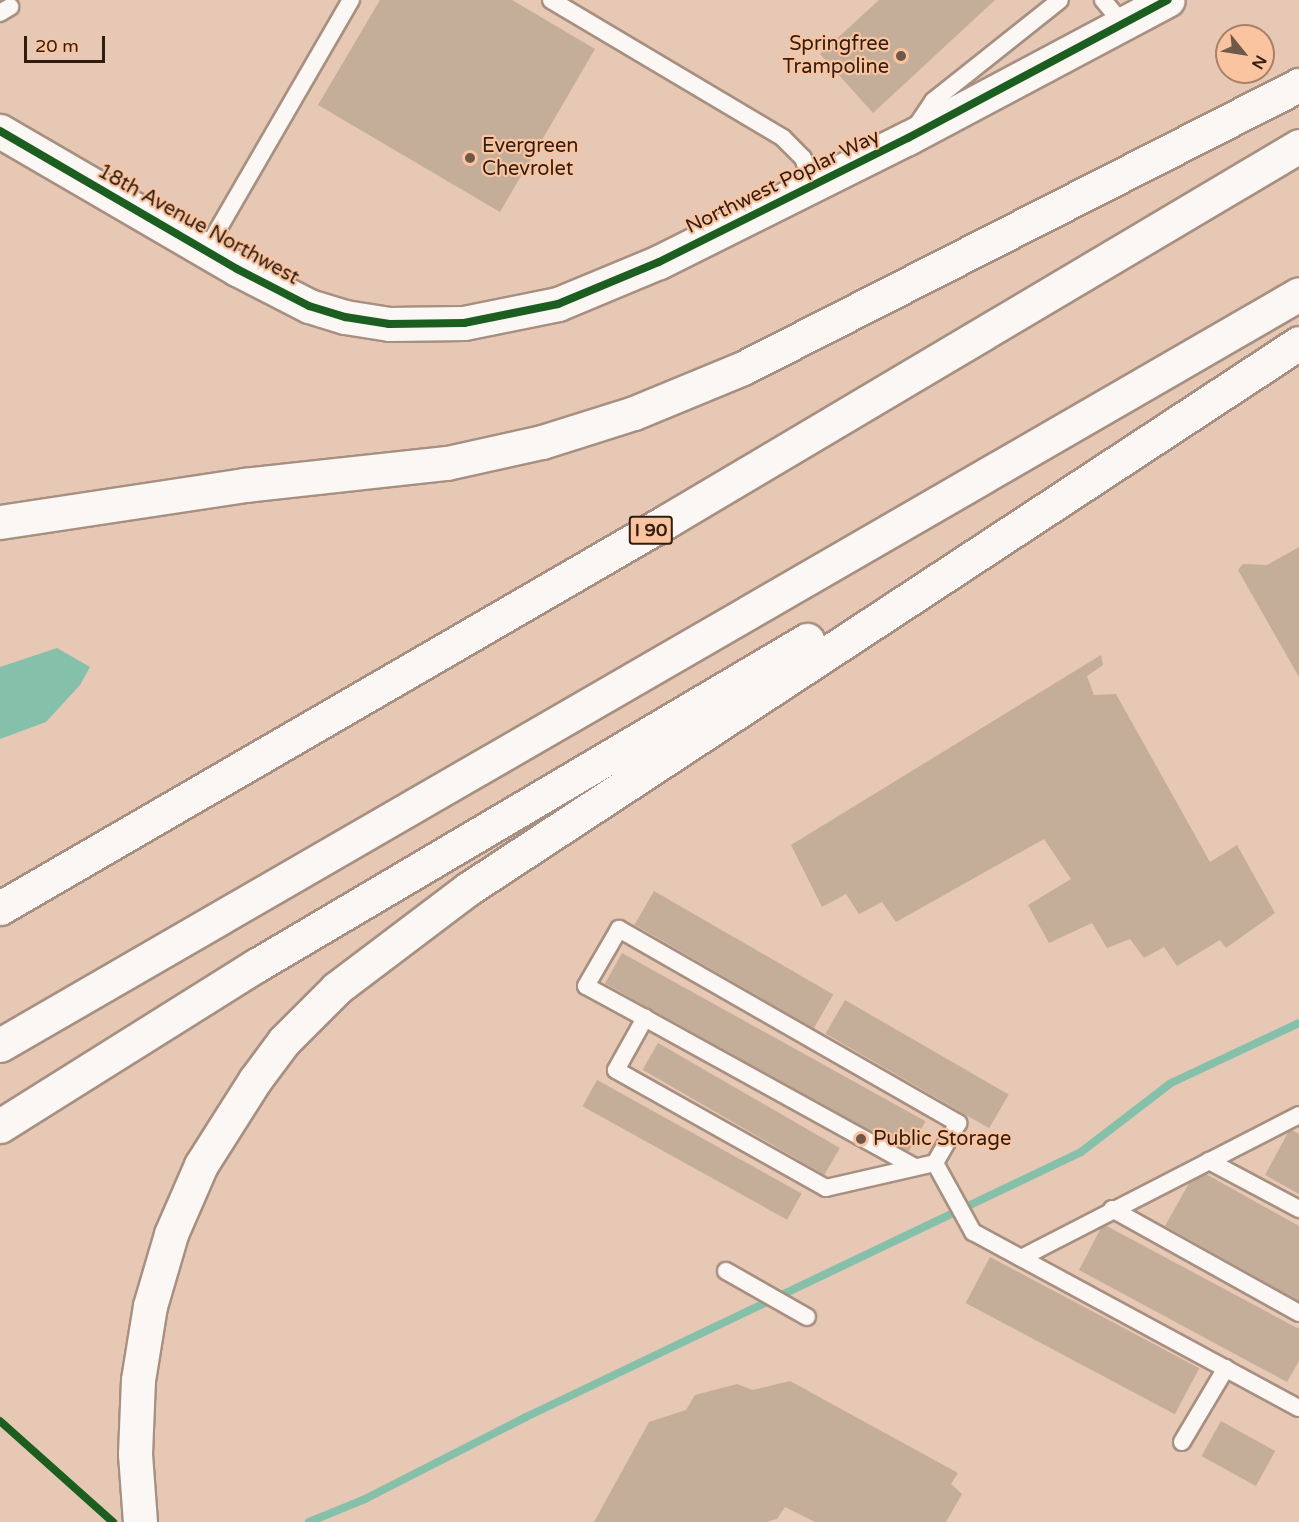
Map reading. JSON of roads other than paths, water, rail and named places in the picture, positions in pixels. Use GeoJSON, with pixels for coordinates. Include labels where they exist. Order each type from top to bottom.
{"type":"FeatureCollection","features":[{"type":"Feature","properties":{"kind":"main road","name":"Northwest Poplar Way"},"geometry":{"type":"LineString","coordinates":[[389,324],[464,323],[558,304],[659,262],[812,183],[908,138],[1113,12],[1168,0]]}},
{"type":"Feature","properties":{"kind":"main road"},"geometry":{"type":"LineString","coordinates":[[0,522],[244,485],[447,463],[542,442],[634,413],[743,368],[1299,85]]}},
{"type":"Feature","properties":{"kind":"main road","name":"18th Avenue Northwest"},"geometry":{"type":"LineString","coordinates":[[0,131],[206,250],[309,306],[345,317],[389,324]]}},
{"type":"Feature","properties":{"kind":"main road","name":"I 90"},"geometry":{"type":"LineString","coordinates":[[0,908],[657,527],[1299,146]]}},
{"type":"Feature","properties":{"kind":"main road"},"geometry":{"type":"LineString","coordinates":[[0,1046],[1299,294]]}},
{"type":"Feature","properties":{"kind":"main road"},"geometry":{"type":"LineString","coordinates":[[140,1522],[135,1454],[138,1380],[150,1306],[171,1234],[213,1143],[284,1041],[336,988],[468,889],[1165,428],[1299,343]]}},
{"type":"Feature","properties":{"kind":"main road"},"geometry":{"type":"LineString","coordinates":[[0,1126],[257,965],[1165,428]]}},
{"type":"Feature","properties":{"kind":"main road"},"geometry":{"type":"LineString","coordinates":[[0,1106],[257,965]]}},
{"type":"Feature","properties":{"kind":"lane"},"geometry":{"type":"LineString","coordinates":[[206,250],[351,0]]}},
{"type":"Feature","properties":{"kind":"lane"},"geometry":{"type":"LineString","coordinates":[[551,0],[783,138],[803,158],[812,183]]}},
{"type":"Feature","properties":{"kind":"lane"},"geometry":{"type":"LineString","coordinates":[[908,138],[933,101],[1060,0]]}},
{"type":"Feature","properties":{"kind":"lane"},"geometry":{"type":"LineString","coordinates":[[645,1018],[616,1070],[826,1188],[935,1163],[958,1123],[619,929],[586,986],[645,1018],[915,1167]]}},
{"type":"Feature","properties":{"kind":"lane"},"geometry":{"type":"LineString","coordinates":[[1021,1258],[1112,1209],[1299,1115]]}},
{"type":"Feature","properties":{"kind":"lane"},"geometry":{"type":"LineString","coordinates":[[1209,1161],[1299,1209]]}},
{"type":"Feature","properties":{"kind":"lane"},"geometry":{"type":"LineString","coordinates":[[935,1163],[973,1232],[1299,1408]]}},
{"type":"Feature","properties":{"kind":"lane"},"geometry":{"type":"LineString","coordinates":[[1112,1209],[1299,1313]]}},
{"type":"Feature","properties":{"kind":"lane"},"geometry":{"type":"LineString","coordinates":[[726,1271],[807,1317]]}},
{"type":"Feature","properties":{"kind":"lane"},"geometry":{"type":"LineString","coordinates":[[1182,1442],[1226,1368]]}},
{"type":"Feature","properties":{"kind":"waterway"},"geometry":{"type":"LineString","coordinates":[[309,1522],[365,1499],[526,1417],[1081,1152],[1171,1083],[1299,1023]]}},
{"type":"Feature","properties":{"kind":"place","name":"Springfree Trampoline"},"geometry":{"type":"Point","coordinates":[901,56]}},
{"type":"Feature","properties":{"kind":"place","name":"Evergreen Chevrolet"},"geometry":{"type":"Point","coordinates":[470,158]}},
{"type":"Feature","properties":{"kind":"place","name":"Public Storage"},"geometry":{"type":"Point","coordinates":[861,1139]}}]}
